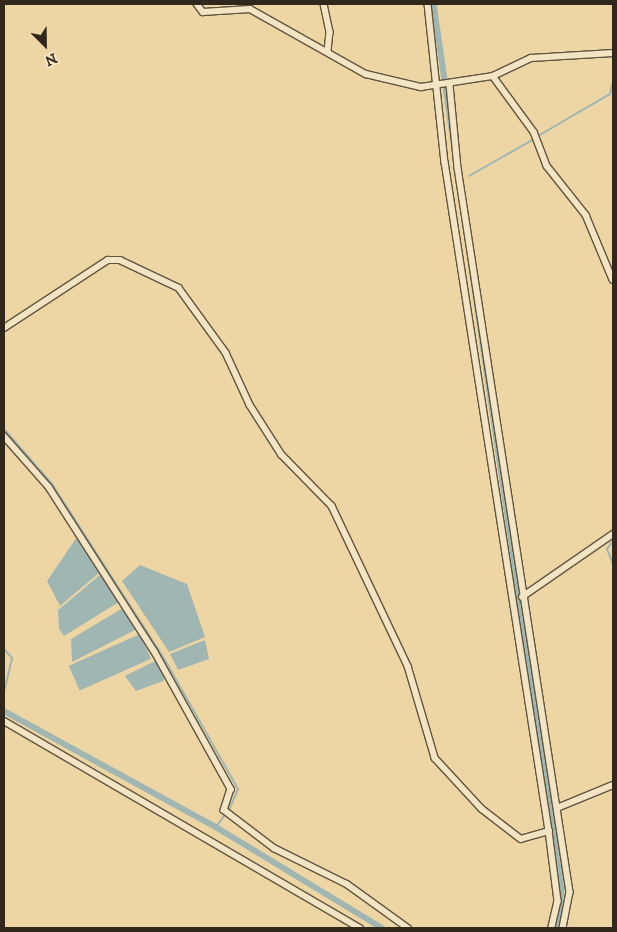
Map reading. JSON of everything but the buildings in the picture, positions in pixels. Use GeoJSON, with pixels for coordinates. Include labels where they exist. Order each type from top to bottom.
{"type":"FeatureCollection","features":[{"type":"Feature","properties":{"kind":"street"},"geometry":{"type":"LineString","coordinates":[[197,4],[203,12],[250,9],[373,76],[436,86],[494,76],[531,58],[613,53]]}},
{"type":"Feature","properties":{"kind":"street"},"geometry":{"type":"LineString","coordinates":[[324,4],[330,32],[328,51]]}},
{"type":"Feature","properties":{"kind":"street"},"geometry":{"type":"LineString","coordinates":[[428,4],[436,86],[549,831],[558,901],[552,928]]}},
{"type":"Feature","properties":{"kind":"street"},"geometry":{"type":"LineString","coordinates":[[494,76],[534,132],[547,166],[586,215],[613,280]]}},
{"type":"Feature","properties":{"kind":"street"},"geometry":{"type":"LineString","coordinates":[[450,85],[458,168],[522,597],[570,892],[563,928]]}},
{"type":"Feature","properties":{"kind":"street"},"geometry":{"type":"LineString","coordinates":[[4,328],[108,260],[120,260],[180,288],[201,313],[250,406],[282,455],[332,506],[408,666],[435,758],[482,809],[521,839],[549,831]]}},
{"type":"Feature","properties":{"kind":"street"},"geometry":{"type":"LineString","coordinates":[[4,436],[49,487],[155,652],[231,789],[224,810],[274,848],[347,884],[408,928]]}},
{"type":"Feature","properties":{"kind":"street"},"geometry":{"type":"LineString","coordinates":[[522,597],[613,534]]}},
{"type":"Feature","properties":{"kind":"street"},"geometry":{"type":"LineString","coordinates":[[4,721],[360,928]]}},
{"type":"Feature","properties":{"kind":"street"},"geometry":{"type":"LineString","coordinates":[[557,808],[613,785]]}},
{"type":"Feature","properties":{"kind":"water"},"geometry":{"type":"Polygon","coordinates":[[[77,537],[99,573],[60,606],[47,581],[77,537]]]}},
{"type":"Feature","properties":{"kind":"water"},"geometry":{"type":"Polygon","coordinates":[[[140,565],[187,584],[205,637],[169,652],[122,581],[140,565]]]}},
{"type":"Feature","properties":{"kind":"water"},"geometry":{"type":"Polygon","coordinates":[[[100,575],[119,602],[64,636],[59,629],[58,610],[100,575]]]}},
{"type":"Feature","properties":{"kind":"water"},"geometry":{"type":"Polygon","coordinates":[[[123,608],[137,629],[72,662],[71,639],[123,608]]]}},
{"type":"Feature","properties":{"kind":"water"},"geometry":{"type":"Polygon","coordinates":[[[140,634],[151,659],[80,690],[69,666],[140,634]]]}},
{"type":"Feature","properties":{"kind":"water"},"geometry":{"type":"Polygon","coordinates":[[[205,640],[209,659],[178,670],[170,654],[205,640]]]}},
{"type":"Feature","properties":{"kind":"water"},"geometry":{"type":"Polygon","coordinates":[[[155,661],[165,676],[163,681],[136,691],[125,676],[155,661]]]}},
{"type":"Feature","properties":{"kind":"waterway"},"geometry":{"type":"LineString","coordinates":[[434,4],[562,890],[557,928]]}},
{"type":"Feature","properties":{"kind":"waterway"},"geometry":{"type":"LineString","coordinates":[[538,136],[610,94],[613,82]]}},
{"type":"Feature","properties":{"kind":"waterway"},"geometry":{"type":"LineString","coordinates":[[469,176],[534,139]]}},
{"type":"Feature","properties":{"kind":"waterway"},"geometry":{"type":"LineString","coordinates":[[4,429],[52,484],[165,660],[238,789],[229,810]]}},
{"type":"Feature","properties":{"kind":"waterway"},"geometry":{"type":"LineString","coordinates":[[613,541],[607,549],[613,564]]}},
{"type":"Feature","properties":{"kind":"waterway"},"geometry":{"type":"LineString","coordinates":[[4,649],[12,658],[5,689]]}},
{"type":"Feature","properties":{"kind":"waterway"},"geometry":{"type":"LineString","coordinates":[[4,711],[216,827],[382,928]]}},
{"type":"Feature","properties":{"kind":"waterway"},"geometry":{"type":"LineString","coordinates":[[216,827],[224,816]]}}]}
